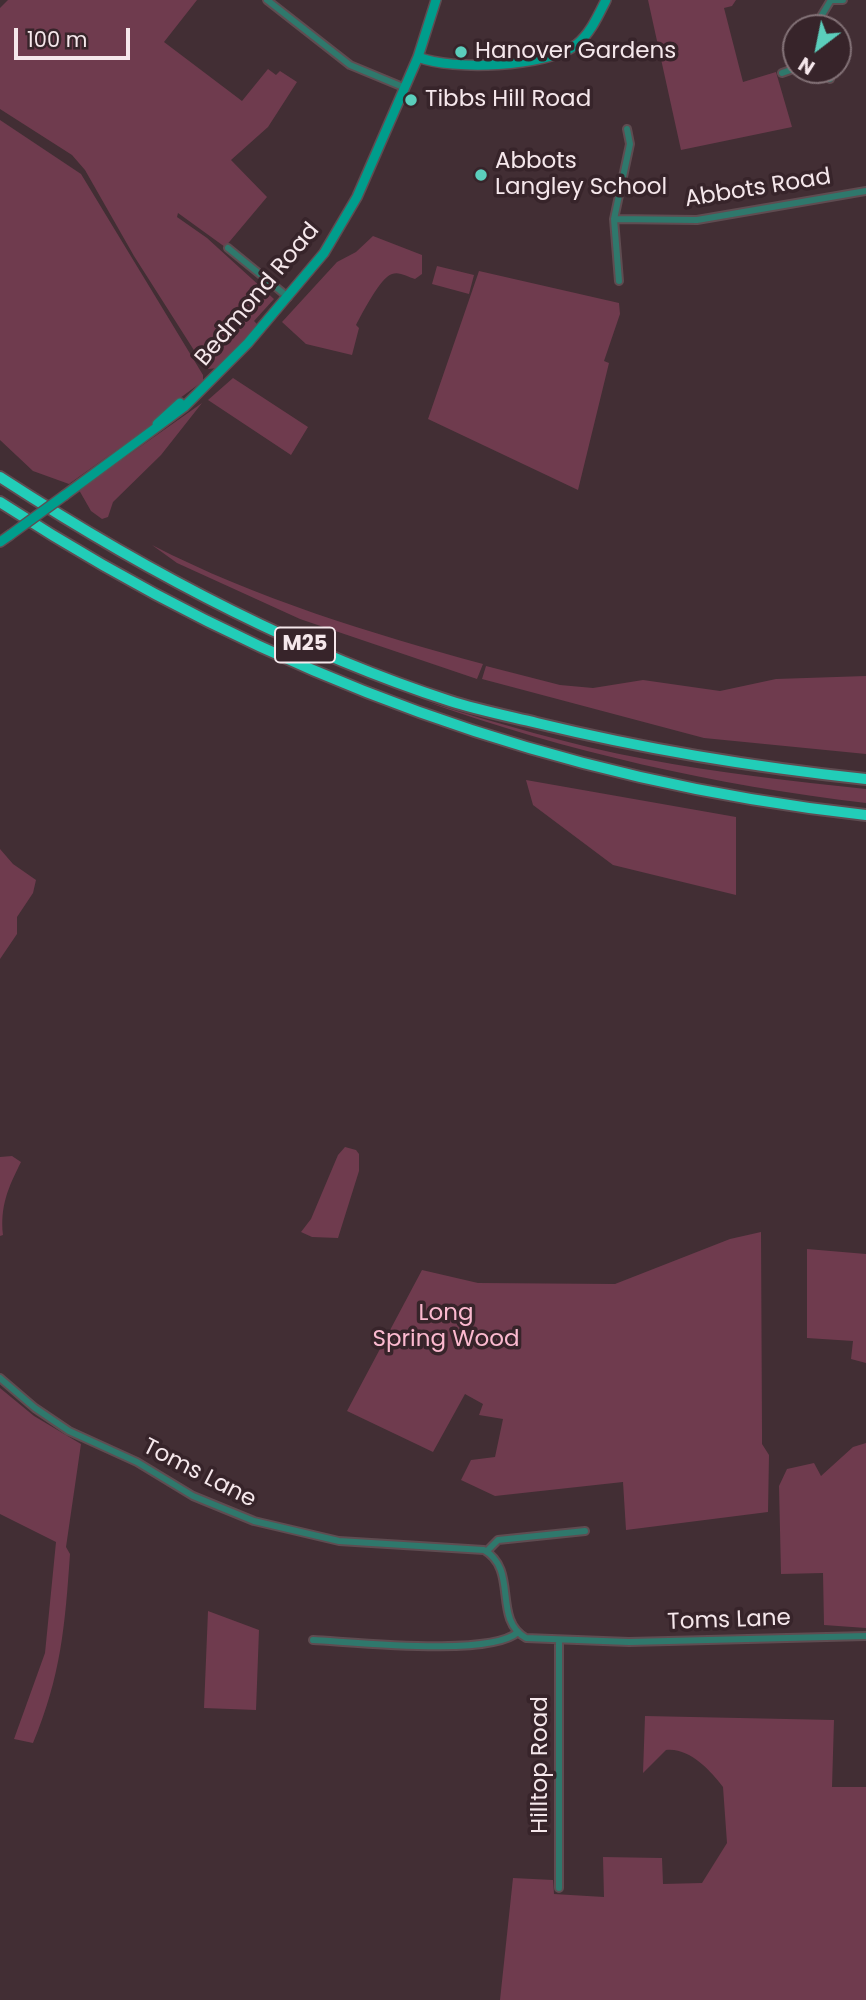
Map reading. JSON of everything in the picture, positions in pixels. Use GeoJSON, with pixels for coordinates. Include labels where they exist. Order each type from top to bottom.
{"type":"FeatureCollection","features":[{"type":"Feature","properties":{"kind":"highway","name":"M25"},"geometry":{"type":"LineString","coordinates":[[0,477],[61,516],[202,596],[294,640],[451,701],[638,748],[866,779]]}},
{"type":"Feature","properties":{"kind":"highway","name":"M25"},"geometry":{"type":"LineString","coordinates":[[0,502],[182,611],[287,661],[428,717],[597,768],[775,805],[866,815]]}},
{"type":"Feature","properties":{"kind":"street"},"geometry":{"type":"LineString","coordinates":[[267,0],[350,65],[403,87],[418,57],[436,0]]}},
{"type":"Feature","properties":{"kind":"street"},"geometry":{"type":"LineString","coordinates":[[418,57],[483,64],[541,61],[567,51],[584,38],[606,0]]}},
{"type":"Feature","properties":{"kind":"street"},"geometry":{"type":"LineString","coordinates":[[822,14],[831,0],[843,0]]}},
{"type":"Feature","properties":{"kind":"street","name":"Bedmond Road"},"geometry":{"type":"LineString","coordinates":[[0,542],[156,426],[164,423],[248,343],[324,253],[352,208],[403,87]]}},
{"type":"Feature","properties":{"kind":"street"},"geometry":{"type":"LineString","coordinates":[[619,281],[614,219],[630,144],[627,129]]}},
{"type":"Feature","properties":{"kind":"street","name":"Abbots Road"},"geometry":{"type":"LineString","coordinates":[[614,219],[697,220],[866,191]]}},
{"type":"Feature","properties":{"kind":"street"},"geometry":{"type":"LineString","coordinates":[[228,248],[288,297]]}},
{"type":"Feature","properties":{"kind":"street","name":"Toms Lane"},"geometry":{"type":"LineString","coordinates":[[0,1378],[34,1408],[69,1431],[137,1462],[193,1496],[254,1521],[339,1541],[477,1548],[487,1551]]}},
{"type":"Feature","properties":{"kind":"street"},"geometry":{"type":"LineString","coordinates":[[313,1640],[473,1647],[507,1640],[518,1632],[508,1615],[501,1567],[487,1551],[498,1540],[584,1531]]}},
{"type":"Feature","properties":{"kind":"street","name":"Toms Lane"},"geometry":{"type":"LineString","coordinates":[[518,1632],[531,1639],[559,1641],[866,1636]]}},
{"type":"Feature","properties":{"kind":"street","name":"Hilltop Road"},"geometry":{"type":"LineString","coordinates":[[559,1641],[559,1888]]}},
{"type":"Feature","properties":{"kind":"green space"},"geometry":{"type":"Polygon","coordinates":[[[8,0],[197,0],[164,42],[242,101],[268,69],[276,75],[280,71],[297,82],[268,127],[231,160],[267,197],[225,247],[178,213],[177,217],[207,238],[274,299],[254,321],[259,326],[218,368],[208,369],[204,366],[134,256],[85,170],[72,155],[0,109],[0,8],[8,0]]]}},
{"type":"Feature","properties":{"kind":"green space"},"geometry":{"type":"Polygon","coordinates":[[[648,0],[736,0],[732,6],[724,8],[743,82],[776,72],[792,127],[681,150],[648,0]]]}},
{"type":"Feature","properties":{"kind":"green space"},"geometry":{"type":"Polygon","coordinates":[[[0,120],[81,174],[203,375],[203,381],[164,410],[150,426],[69,484],[33,471],[0,440],[0,120]]]}},
{"type":"Feature","properties":{"kind":"green space"},"geometry":{"type":"Polygon","coordinates":[[[373,236],[422,255],[422,274],[415,279],[395,273],[382,282],[356,325],[359,328],[352,355],[306,344],[282,322],[337,262],[356,252],[373,236]]]}},
{"type":"Feature","properties":{"kind":"green space"},"geometry":{"type":"Polygon","coordinates":[[[437,266],[474,275],[469,294],[432,284],[437,266]]]}},
{"type":"Feature","properties":{"kind":"green space"},"geometry":{"type":"Polygon","coordinates":[[[479,271],[619,303],[620,314],[604,361],[609,363],[578,490],[428,419],[479,271]]]}},
{"type":"Feature","properties":{"kind":"green space"},"geometry":{"type":"Polygon","coordinates":[[[233,378],[308,427],[291,455],[208,400],[233,378]]]}},
{"type":"Feature","properties":{"kind":"green space"},"geometry":{"type":"Polygon","coordinates":[[[202,403],[161,455],[113,502],[108,517],[102,519],[91,511],[79,490],[202,403]]]}},
{"type":"Feature","properties":{"kind":"green space"},"geometry":{"type":"Polygon","coordinates":[[[152,545],[232,582],[314,613],[483,664],[477,679],[300,619],[177,563],[152,545]]]}},
{"type":"Feature","properties":{"kind":"green space"},"geometry":{"type":"Polygon","coordinates":[[[486,666],[560,685],[593,688],[643,680],[720,691],[776,679],[866,676],[866,754],[704,738],[482,679],[486,666]]]}},
{"type":"Feature","properties":{"kind":"green space"},"geometry":{"type":"Polygon","coordinates":[[[424,701],[561,740],[645,759],[727,773],[866,789],[866,803],[753,787],[642,764],[532,736],[424,701]]]}},
{"type":"Feature","properties":{"kind":"green space"},"geometry":{"type":"Polygon","coordinates":[[[526,780],[736,817],[736,895],[613,865],[533,805],[526,780]]]}},
{"type":"Feature","properties":{"kind":"green space"},"geometry":{"type":"Polygon","coordinates":[[[0,849],[13,864],[36,880],[33,893],[17,917],[17,934],[0,959],[0,849]]]}},
{"type":"Feature","properties":{"kind":"green space"},"geometry":{"type":"Polygon","coordinates":[[[345,1147],[356,1150],[359,1154],[359,1171],[338,1238],[312,1237],[301,1232],[311,1219],[338,1155],[345,1147]]]}},
{"type":"Feature","properties":{"kind":"green space"},"geometry":{"type":"Polygon","coordinates":[[[12,1156],[21,1162],[6,1197],[3,1235],[0,1236],[0,1157],[12,1156]]]}},
{"type":"Feature","properties":{"kind":"green space","name":"Long Spring Wood"},"geometry":{"type":"Polygon","coordinates":[[[761,1232],[762,1444],[769,1455],[768,1512],[626,1530],[623,1482],[495,1496],[461,1480],[471,1460],[495,1457],[503,1419],[479,1415],[483,1404],[465,1394],[433,1452],[347,1411],[422,1270],[478,1283],[615,1284],[730,1239],[761,1232]]]}},
{"type":"Feature","properties":{"kind":"green space"},"geometry":{"type":"Polygon","coordinates":[[[807,1249],[866,1254],[866,1363],[851,1359],[853,1341],[807,1338],[807,1249]]]}},
{"type":"Feature","properties":{"kind":"green space"},"geometry":{"type":"Polygon","coordinates":[[[0,1388],[34,1416],[81,1444],[66,1547],[70,1554],[60,1650],[50,1695],[33,1743],[14,1739],[45,1653],[56,1542],[0,1514],[0,1388]]]}},
{"type":"Feature","properties":{"kind":"green space"},"geometry":{"type":"Polygon","coordinates":[[[866,1443],[866,1628],[824,1625],[823,1573],[781,1574],[779,1486],[787,1469],[814,1463],[821,1476],[853,1447],[866,1443]]]}},
{"type":"Feature","properties":{"kind":"green space"},"geometry":{"type":"Polygon","coordinates":[[[208,1611],[259,1630],[256,1710],[204,1708],[208,1611]]]}},
{"type":"Feature","properties":{"kind":"green space"},"geometry":{"type":"Polygon","coordinates":[[[645,1716],[834,1720],[832,1787],[866,1787],[866,2000],[500,2000],[513,1878],[553,1880],[554,1894],[604,1897],[603,1857],[662,1858],[663,1884],[702,1883],[727,1843],[723,1787],[699,1761],[683,1752],[666,1750],[643,1773],[645,1716]]]}},
{"type":"Feature","properties":{"kind":"place","name":"Hanover Gardens"},"geometry":{"type":"Point","coordinates":[461,52]}},
{"type":"Feature","properties":{"kind":"place","name":"Tibbs Hill Road"},"geometry":{"type":"Point","coordinates":[411,100]}},
{"type":"Feature","properties":{"kind":"place","name":"Abbots Langley School"},"geometry":{"type":"Point","coordinates":[481,175]}}]}
